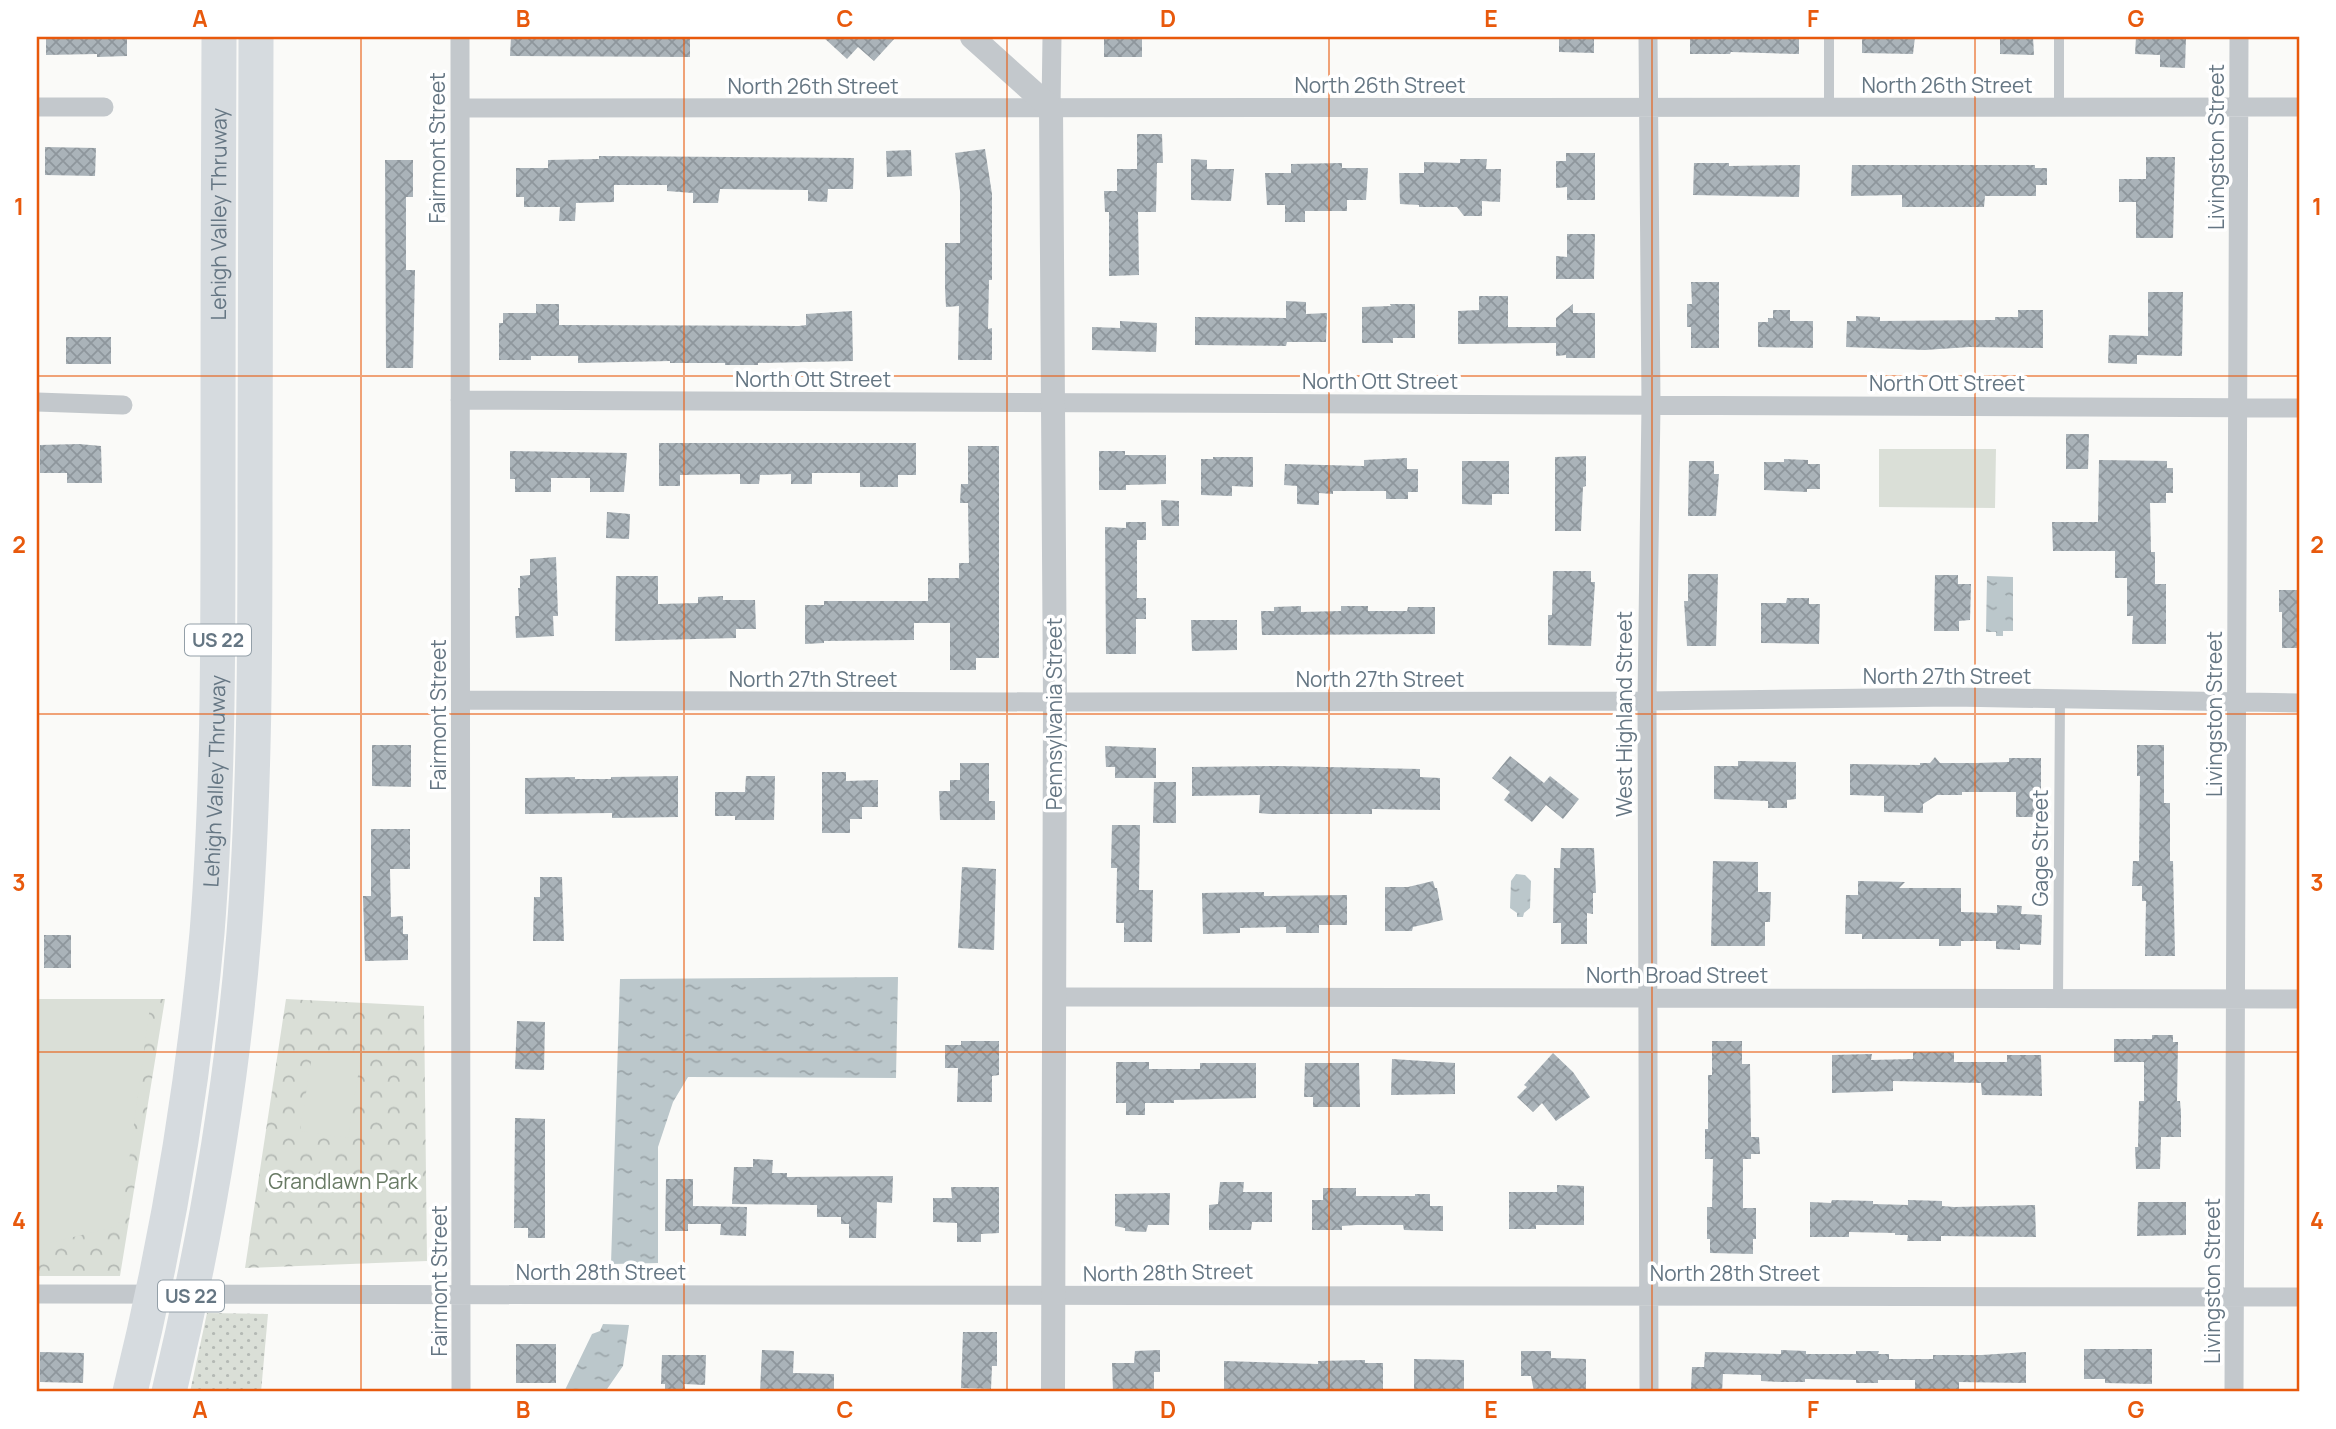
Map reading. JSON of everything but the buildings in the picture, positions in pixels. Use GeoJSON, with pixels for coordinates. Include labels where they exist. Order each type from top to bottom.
{"type":"FeatureCollection","features":[{"type":"Feature","properties":{"kind":"highway","name":"Lehigh Valley Thruway"},"geometry":{"type":"LineString","coordinates":[[130,1392],[141,1351],[177,1159],[199,1009],[206,934],[216,781],[219,37]]}},
{"type":"Feature","properties":{"kind":"highway","name":"Lehigh Valley Thruway"},"geometry":{"type":"LineString","coordinates":[[169,1392],[214,1166],[244,937],[253,782],[256,37]]}},
{"type":"Feature","properties":{"kind":"street","name":"Fairmont Street"},"geometry":{"type":"LineString","coordinates":[[460,37],[461,1392]]}},
{"type":"Feature","properties":{"kind":"street"},"geometry":{"type":"LineString","coordinates":[[972,37],[1051,108]]}},
{"type":"Feature","properties":{"kind":"street","name":"Pennsylvania Street"},"geometry":{"type":"LineString","coordinates":[[1052,37],[1055,702],[1053,1392]]}},
{"type":"Feature","properties":{"kind":"street","name":"West Highland Street"},"geometry":{"type":"LineString","coordinates":[[1648,37],[1651,404],[1646,998],[1649,1392]]}},
{"type":"Feature","properties":{"kind":"street","name":"Livingston Street"},"geometry":{"type":"LineString","coordinates":[[2234,1392],[2239,37]]}},
{"type":"Feature","properties":{"kind":"street"},"geometry":{"type":"LineString","coordinates":[[37,107],[104,107]]}},
{"type":"Feature","properties":{"kind":"street","name":"North 26th Street"},"geometry":{"type":"LineString","coordinates":[[460,108],[2299,107]]}},
{"type":"Feature","properties":{"kind":"street","name":"North Ott Street"},"geometry":{"type":"LineString","coordinates":[[460,400],[2299,408]]}},
{"type":"Feature","properties":{"kind":"street"},"geometry":{"type":"LineString","coordinates":[[37,402],[123,405]]}},
{"type":"Feature","properties":{"kind":"street","name":"North 27th Street"},"geometry":{"type":"LineString","coordinates":[[461,700],[1647,701],[1953,697],[2299,703]]}},
{"type":"Feature","properties":{"kind":"street","name":"North Broad Street"},"geometry":{"type":"LineString","coordinates":[[1054,997],[2299,999]]}},
{"type":"Feature","properties":{"kind":"street","name":"North 28th Street"},"geometry":{"type":"LineString","coordinates":[[37,1294],[2299,1297]]}},
{"type":"Feature","properties":{"kind":"lane"},"geometry":{"type":"LineString","coordinates":[[1829,37],[1829,108]]}},
{"type":"Feature","properties":{"kind":"lane"},"geometry":{"type":"LineString","coordinates":[[2059,37],[2059,107]]}},
{"type":"Feature","properties":{"kind":"lane","name":"Gage Street"},"geometry":{"type":"LineString","coordinates":[[2058,998],[2060,699]]}},
{"type":"Feature","properties":{"kind":"green space"},"geometry":{"type":"Polygon","coordinates":[[[1879,449],[1996,449],[1995,508],[1879,507],[1879,449]]]}},
{"type":"Feature","properties":{"kind":"green space"},"geometry":{"type":"Polygon","coordinates":[[[37,999],[165,999],[120,1276],[37,1276],[37,999]]]}},
{"type":"Feature","properties":{"kind":"green space"},"geometry":{"type":"Polygon","coordinates":[[[37,999],[151,999],[118,1226],[37,1246],[37,999]]]}},
{"type":"Feature","properties":{"kind":"green space","name":"Grandlawn Park"},"geometry":{"type":"Polygon","coordinates":[[[286,999],[424,1006],[427,1261],[245,1268],[286,999]]]}},
{"type":"Feature","properties":{"kind":"green space"},"geometry":{"type":"Polygon","coordinates":[[[313,1049],[361,1057],[348,1138],[300,1131],[313,1049]]]}},
{"type":"Feature","properties":{"kind":"green space"},"geometry":{"type":"Polygon","coordinates":[[[207,1313],[268,1314],[261,1392],[190,1392],[207,1313]]]}},
{"type":"Feature","properties":{"kind":"water"},"geometry":{"type":"Polygon","coordinates":[[[1987,576],[2013,577],[2013,631],[2003,631],[2003,636],[1996,636],[1996,632],[1986,632],[1987,576]]]}},
{"type":"Feature","properties":{"kind":"water"},"geometry":{"type":"Polygon","coordinates":[[[1516,874],[1525,875],[1531,881],[1530,908],[1523,917],[1517,917],[1517,913],[1510,908],[1511,881],[1516,874]]]}},
{"type":"Feature","properties":{"kind":"water"},"geometry":{"type":"Polygon","coordinates":[[[898,977],[896,1078],[688,1077],[673,1102],[658,1147],[658,1263],[611,1264],[620,979],[898,977]]]}},
{"type":"Feature","properties":{"kind":"water"},"geometry":{"type":"Polygon","coordinates":[[[603,1324],[629,1325],[623,1366],[605,1392],[564,1392],[592,1334],[600,1331],[603,1324]]]}}]}
